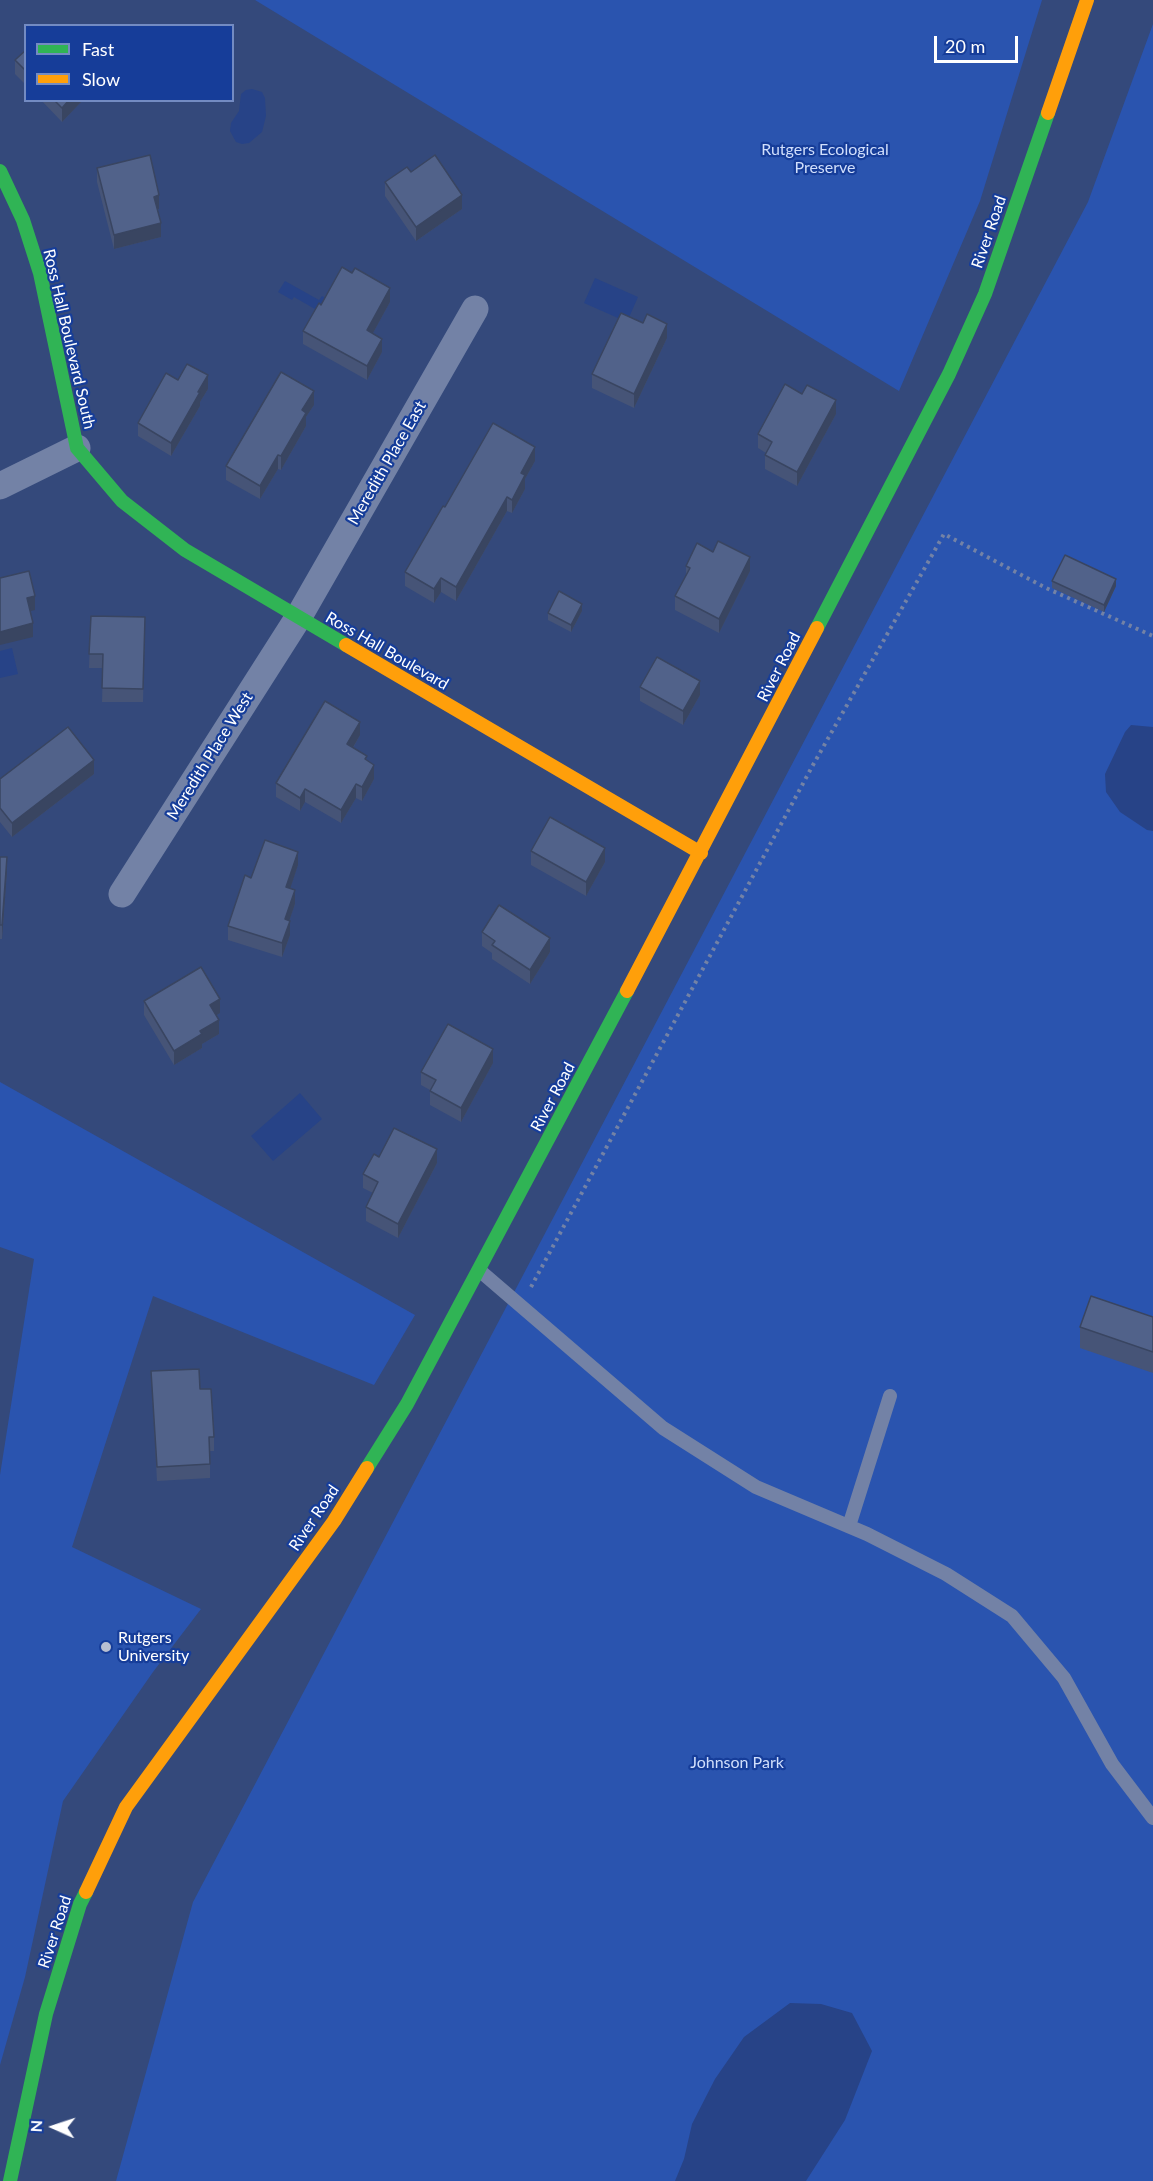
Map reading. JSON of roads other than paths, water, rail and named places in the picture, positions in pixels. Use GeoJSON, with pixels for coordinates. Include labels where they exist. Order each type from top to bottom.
{"type":"FeatureCollection","features":[{"type":"Feature","properties":{"kind":"street","name":"River Road"},"geometry":{"type":"LineString","coordinates":[[10,2181],[49,2003],[80,1904],[126,1808],[334,1521],[407,1404],[701,853],[949,374],[985,294],[1087,0]]}},
{"type":"Feature","properties":{"kind":"street","name":"Ross Hall Boulevard South"},"geometry":{"type":"LineString","coordinates":[[0,171],[23,220],[40,273],[77,448]]}},
{"type":"Feature","properties":{"kind":"street","name":"Meredith Place East"},"geometry":{"type":"LineString","coordinates":[[298,618],[476,309]]}},
{"type":"Feature","properties":{"kind":"street","name":"Ross Hall Boulevard"},"geometry":{"type":"LineString","coordinates":[[77,448],[123,501],[185,550],[701,853]]}},
{"type":"Feature","properties":{"kind":"street"},"geometry":{"type":"LineString","coordinates":[[0,486],[77,448]]}},
{"type":"Feature","properties":{"kind":"street","name":"Meredith Place West"},"geometry":{"type":"LineString","coordinates":[[122,894],[298,618]]}},
{"type":"Feature","properties":{"kind":"lane"},"geometry":{"type":"LineString","coordinates":[[479,1270],[663,1428],[756,1486],[849,1526],[946,1574],[1012,1616],[1064,1678],[1112,1764],[1153,1818]]}},
{"type":"Feature","properties":{"kind":"lane"},"geometry":{"type":"LineString","coordinates":[[849,1526],[890,1396]]}},
{"type":"Feature","properties":{"kind":"place","name":"Rutgers University"},"geometry":{"type":"Point","coordinates":[106,1647]}},
{"type":"Feature","properties":{"kind":"park label","name":"Rutgers Ecological Preserve"},"geometry":{"type":"Point","coordinates":[825,159]}},
{"type":"Feature","properties":{"kind":"park label","name":"Johnson Park"},"geometry":{"type":"Point","coordinates":[737,1763]}}]}
